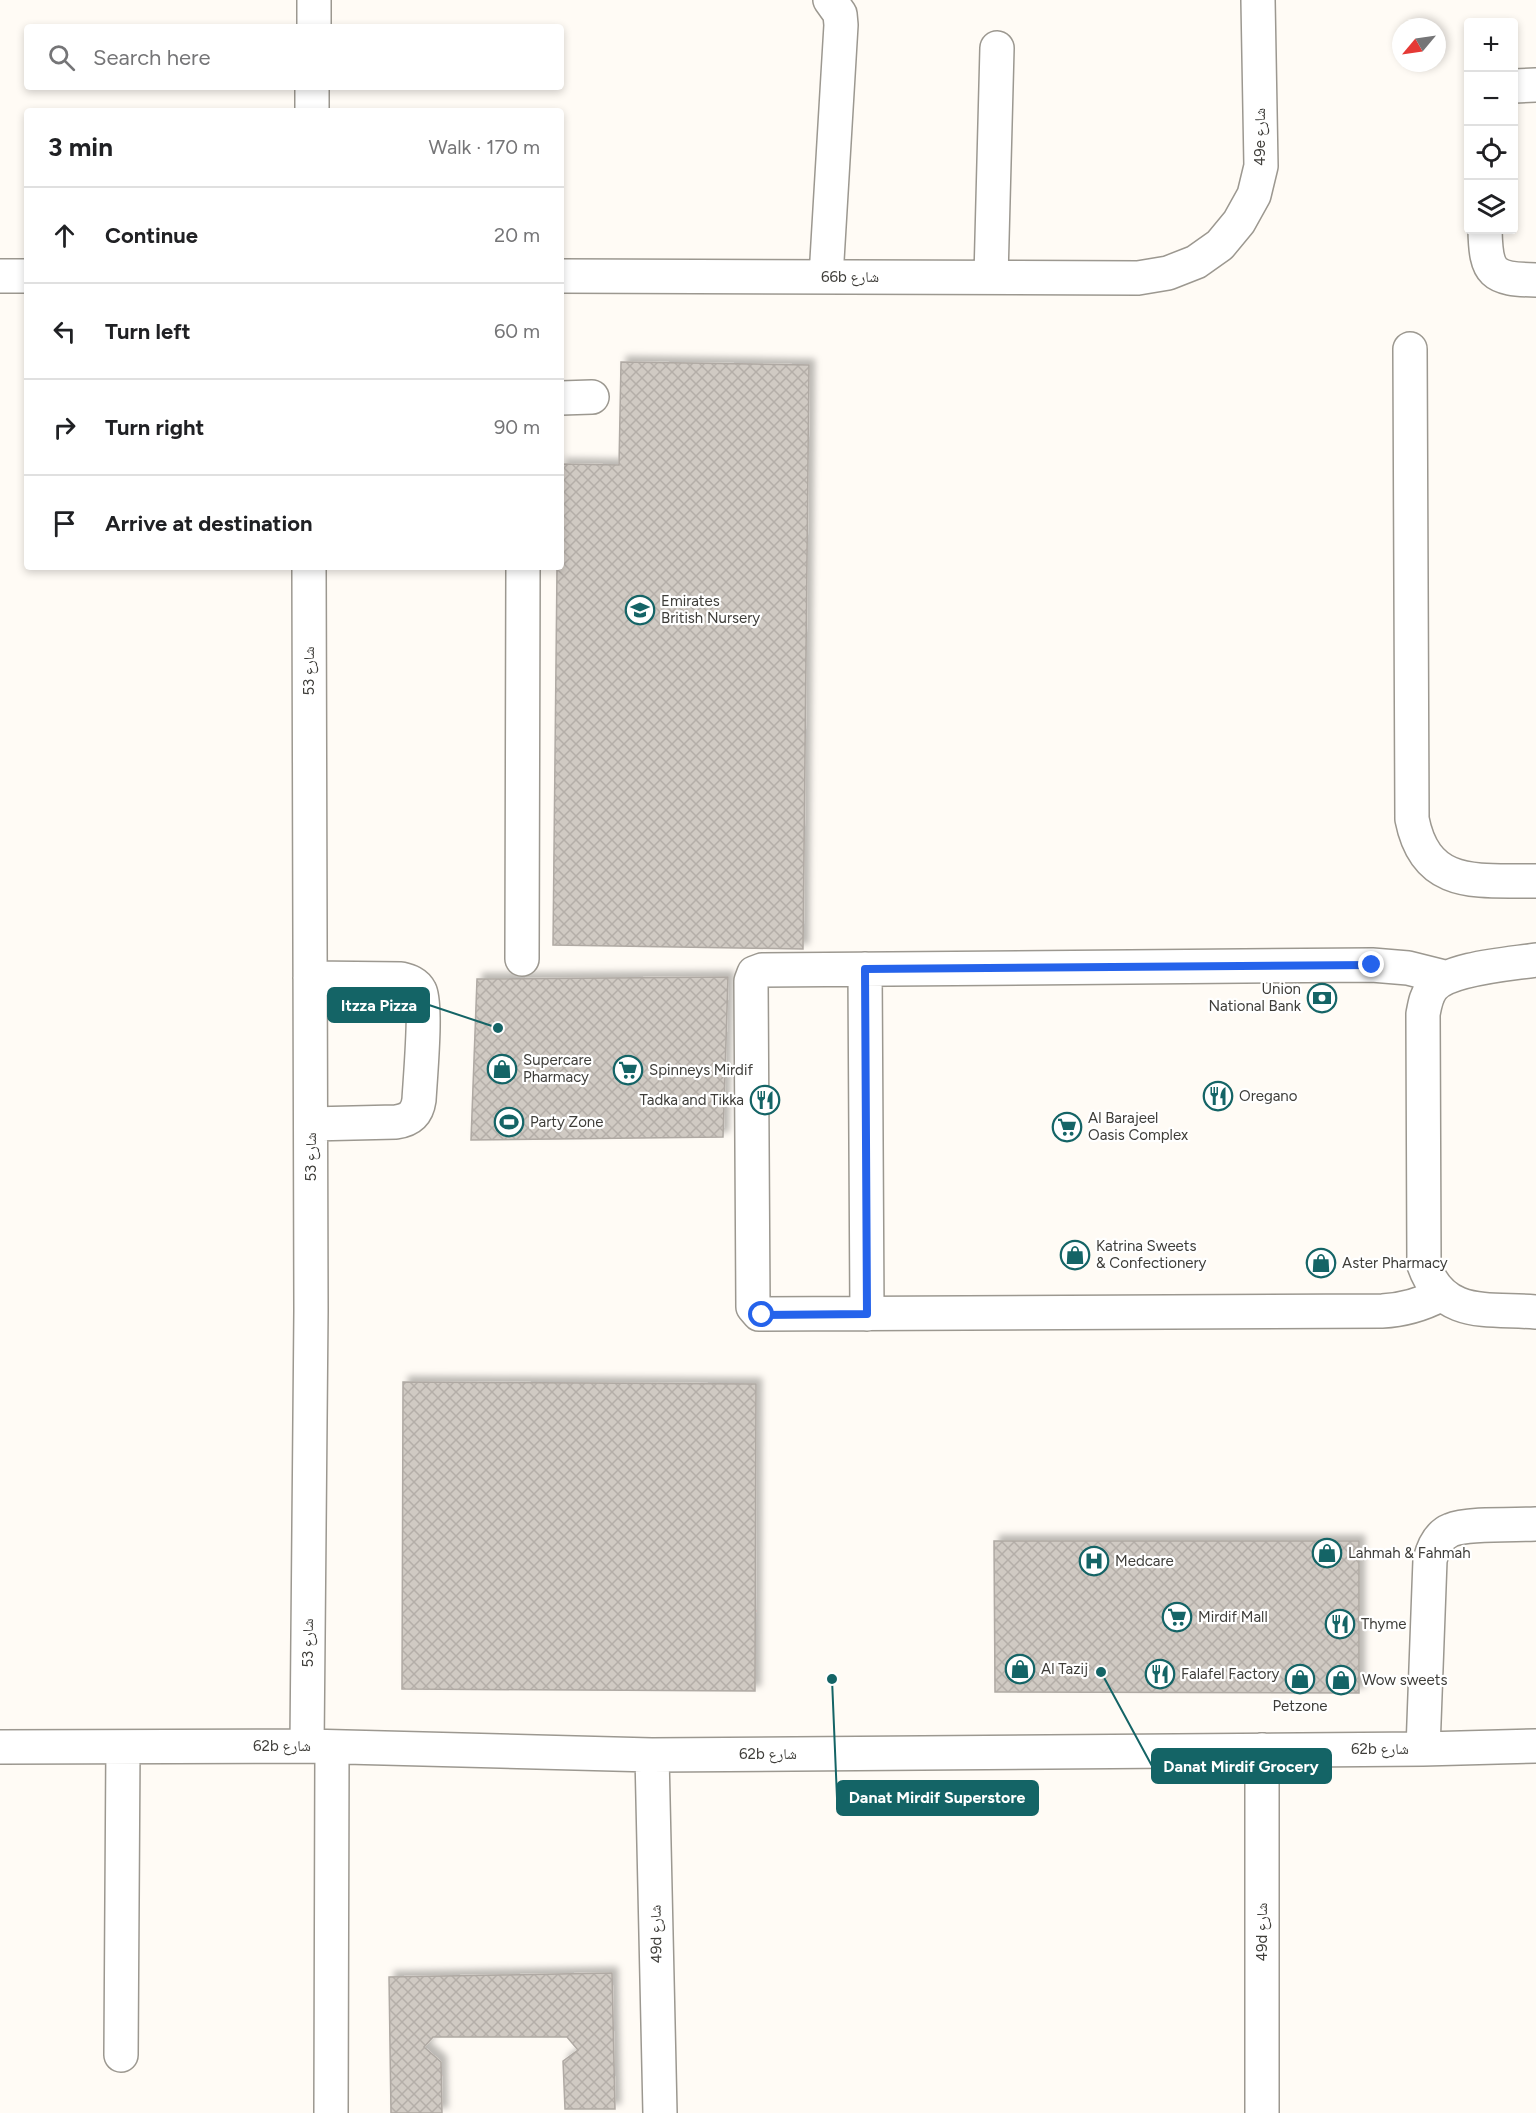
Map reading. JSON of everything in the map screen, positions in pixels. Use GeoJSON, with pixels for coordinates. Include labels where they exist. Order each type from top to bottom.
{"type":"FeatureCollection","features":[{"type":"Feature","properties":{"kind":"street"},"geometry":{"type":"LineString","coordinates":[[314,0],[314,24]]}},
{"type":"Feature","properties":{"kind":"street"},"geometry":{"type":"LineString","coordinates":[[826,277],[841,25],[840,14],[830,0]]}},
{"type":"Feature","properties":{"kind":"street","name":"49e شارع"},"geometry":{"type":"LineString","coordinates":[[1138,278],[1168,273],[1196,262],[1220,245],[1239,222],[1254,195],[1261,166],[1258,0]]}},
{"type":"Feature","properties":{"kind":"street"},"geometry":{"type":"LineString","coordinates":[[991,277],[998,48]]}},
{"type":"Feature","properties":{"kind":"street"},"geometry":{"type":"LineString","coordinates":[[1518,86],[1536,85]]}},
{"type":"Feature","properties":{"kind":"street"},"geometry":{"type":"LineString","coordinates":[[312,90],[312,108]]}},
{"type":"Feature","properties":{"kind":"street"},"geometry":{"type":"LineString","coordinates":[[1485,234],[1486,257],[1496,272],[1513,279],[1536,280]]}},
{"type":"Feature","properties":{"kind":"street"},"geometry":{"type":"LineString","coordinates":[[0,276],[24,276]]}},
{"type":"Feature","properties":{"kind":"street","name":"66b شارع"},"geometry":{"type":"LineString","coordinates":[[564,276],[1138,278]]}},
{"type":"Feature","properties":{"kind":"street"},"geometry":{"type":"LineString","coordinates":[[1410,349],[1412,819],[1416,838],[1425,855],[1438,868],[1456,877],[1536,881]]}},
{"type":"Feature","properties":{"kind":"street","name":"شارع 53"},"geometry":{"type":"LineString","coordinates":[[309,570],[311,1124],[320,1746],[331,2113]]}},
{"type":"Feature","properties":{"kind":"street"},"geometry":{"type":"LineString","coordinates":[[522,959],[523,570]]}},
{"type":"Feature","properties":{"kind":"street"},"geometry":{"type":"LineString","coordinates":[[1536,960],[1458,972],[1444,977],[1429,993],[1423,1014],[1424,1265],[1430,1282],[1440,1295],[1455,1304],[1471,1308],[1536,1312]]}},
{"type":"Feature","properties":{"kind":"street"},"geometry":{"type":"LineString","coordinates":[[1440,1295],[1412,1307],[1382,1311],[759,1314],[753,1307],[752,976],[760,970],[1390,965],[1426,971],[1444,977]]}},
{"type":"Feature","properties":{"kind":"street"},"geometry":{"type":"LineString","coordinates":[[865,969],[867,1314]]}},
{"type":"Feature","properties":{"kind":"street"},"geometry":{"type":"LineString","coordinates":[[310,978],[409,981],[420,991],[423,1007],[419,1100],[415,1113],[410,1118],[396,1122],[311,1124]]}},
{"type":"Feature","properties":{"kind":"street"},"geometry":{"type":"LineString","coordinates":[[1423,1749],[1430,1560],[1433,1547],[1440,1537],[1450,1530],[1536,1524]]}},
{"type":"Feature","properties":{"kind":"street","name":"62b شارع"},"geometry":{"type":"LineString","coordinates":[[0,1747],[320,1746],[652,1755],[1423,1749],[1536,1746]]}},
{"type":"Feature","properties":{"kind":"street"},"geometry":{"type":"LineString","coordinates":[[121,2055],[123,1747]]}},
{"type":"Feature","properties":{"kind":"street","name":"49d شارع"},"geometry":{"type":"LineString","coordinates":[[1262,1750],[1262,2113]]}},
{"type":"Feature","properties":{"kind":"street","name":"49d شارع"},"geometry":{"type":"LineString","coordinates":[[652,1755],[660,2113]]}},
{"type":"Feature","properties":{"kind":"building"},"geometry":{"type":"Polygon","coordinates":[[[621,362],[809,365],[803,949],[553,945],[557,570],[564,570],[564,464],[619,465],[621,362]]]}},
{"type":"Feature","properties":{"kind":"building"},"geometry":{"type":"Polygon","coordinates":[[[728,977],[723,1137],[471,1140],[477,979],[728,977]]]}},
{"type":"Feature","properties":{"kind":"building"},"geometry":{"type":"Polygon","coordinates":[[[403,1382],[756,1384],[755,1691],[402,1689],[403,1382]]]}},
{"type":"Feature","properties":{"kind":"building","name":"Mirdif Mall"},"geometry":{"type":"Polygon","coordinates":[[[994,1541],[1359,1541],[1359,1693],[995,1692],[994,1541]]]}},
{"type":"Feature","properties":{"kind":"building"},"geometry":{"type":"Polygon","coordinates":[[[612,1973],[615,2109],[565,2109],[563,2061],[578,2050],[567,2037],[433,2037],[424,2047],[441,2062],[442,2113],[391,2113],[389,1977],[612,1973]]]}},
{"type":"Feature","properties":{"kind":"place","name":"Emirates British Nursery"},"geometry":{"type":"Point","coordinates":[640,610]}},
{"type":"Feature","properties":{"kind":"place","name":"Union National Bank"},"geometry":{"type":"Point","coordinates":[1322,998]}},
{"type":"Feature","properties":{"kind":"place","name":"Itzza Pizza"},"geometry":{"type":"Point","coordinates":[498,1028]}},
{"type":"Feature","properties":{"kind":"place","name":"Supercare Pharmacy"},"geometry":{"type":"Point","coordinates":[502,1069]}},
{"type":"Feature","properties":{"kind":"place","name":"Spinneys Mirdif"},"geometry":{"type":"Point","coordinates":[628,1070]}},
{"type":"Feature","properties":{"kind":"place","name":"Oregano"},"geometry":{"type":"Point","coordinates":[1218,1096]}},
{"type":"Feature","properties":{"kind":"place","name":"Tadka and Tikka"},"geometry":{"type":"Point","coordinates":[765,1100]}},
{"type":"Feature","properties":{"kind":"place","name":"Party Zone"},"geometry":{"type":"Point","coordinates":[509,1122]}},
{"type":"Feature","properties":{"kind":"place","name":"Al Barajeel Oasis Complex"},"geometry":{"type":"Point","coordinates":[1067,1127]}},
{"type":"Feature","properties":{"kind":"place","name":"Katrina Sweets & Confectionery"},"geometry":{"type":"Point","coordinates":[1075,1255]}},
{"type":"Feature","properties":{"kind":"place","name":"Aster Pharmacy"},"geometry":{"type":"Point","coordinates":[1321,1263]}},
{"type":"Feature","properties":{"kind":"place","name":"Lahmah & Fahmah"},"geometry":{"type":"Point","coordinates":[1327,1553]}},
{"type":"Feature","properties":{"kind":"place","name":"Medcare"},"geometry":{"type":"Point","coordinates":[1094,1561]}},
{"type":"Feature","properties":{"kind":"place","name":"Mirdif Mall"},"geometry":{"type":"Point","coordinates":[1177,1617]}},
{"type":"Feature","properties":{"kind":"place","name":"Thyme"},"geometry":{"type":"Point","coordinates":[1340,1624]}},
{"type":"Feature","properties":{"kind":"place","name":"Al Tazij"},"geometry":{"type":"Point","coordinates":[1020,1669]}},
{"type":"Feature","properties":{"kind":"place","name":"Danat Mirdif Grocery"},"geometry":{"type":"Point","coordinates":[1101,1672]}},
{"type":"Feature","properties":{"kind":"place","name":"Falafel Factory"},"geometry":{"type":"Point","coordinates":[1160,1674]}},
{"type":"Feature","properties":{"kind":"place","name":"Danat Mirdif Superstore"},"geometry":{"type":"Point","coordinates":[832,1679]}},
{"type":"Feature","properties":{"kind":"place","name":"Petzone"},"geometry":{"type":"Point","coordinates":[1300,1679]}},
{"type":"Feature","properties":{"kind":"place","name":"Wow sweets"},"geometry":{"type":"Point","coordinates":[1341,1680]}},
{"type":"Feature","properties":{"kind":"route"},"geometry":{"type":"LineString","coordinates":[[762,1315],[867,1314],[865,969],[1372,965]]}}]}
